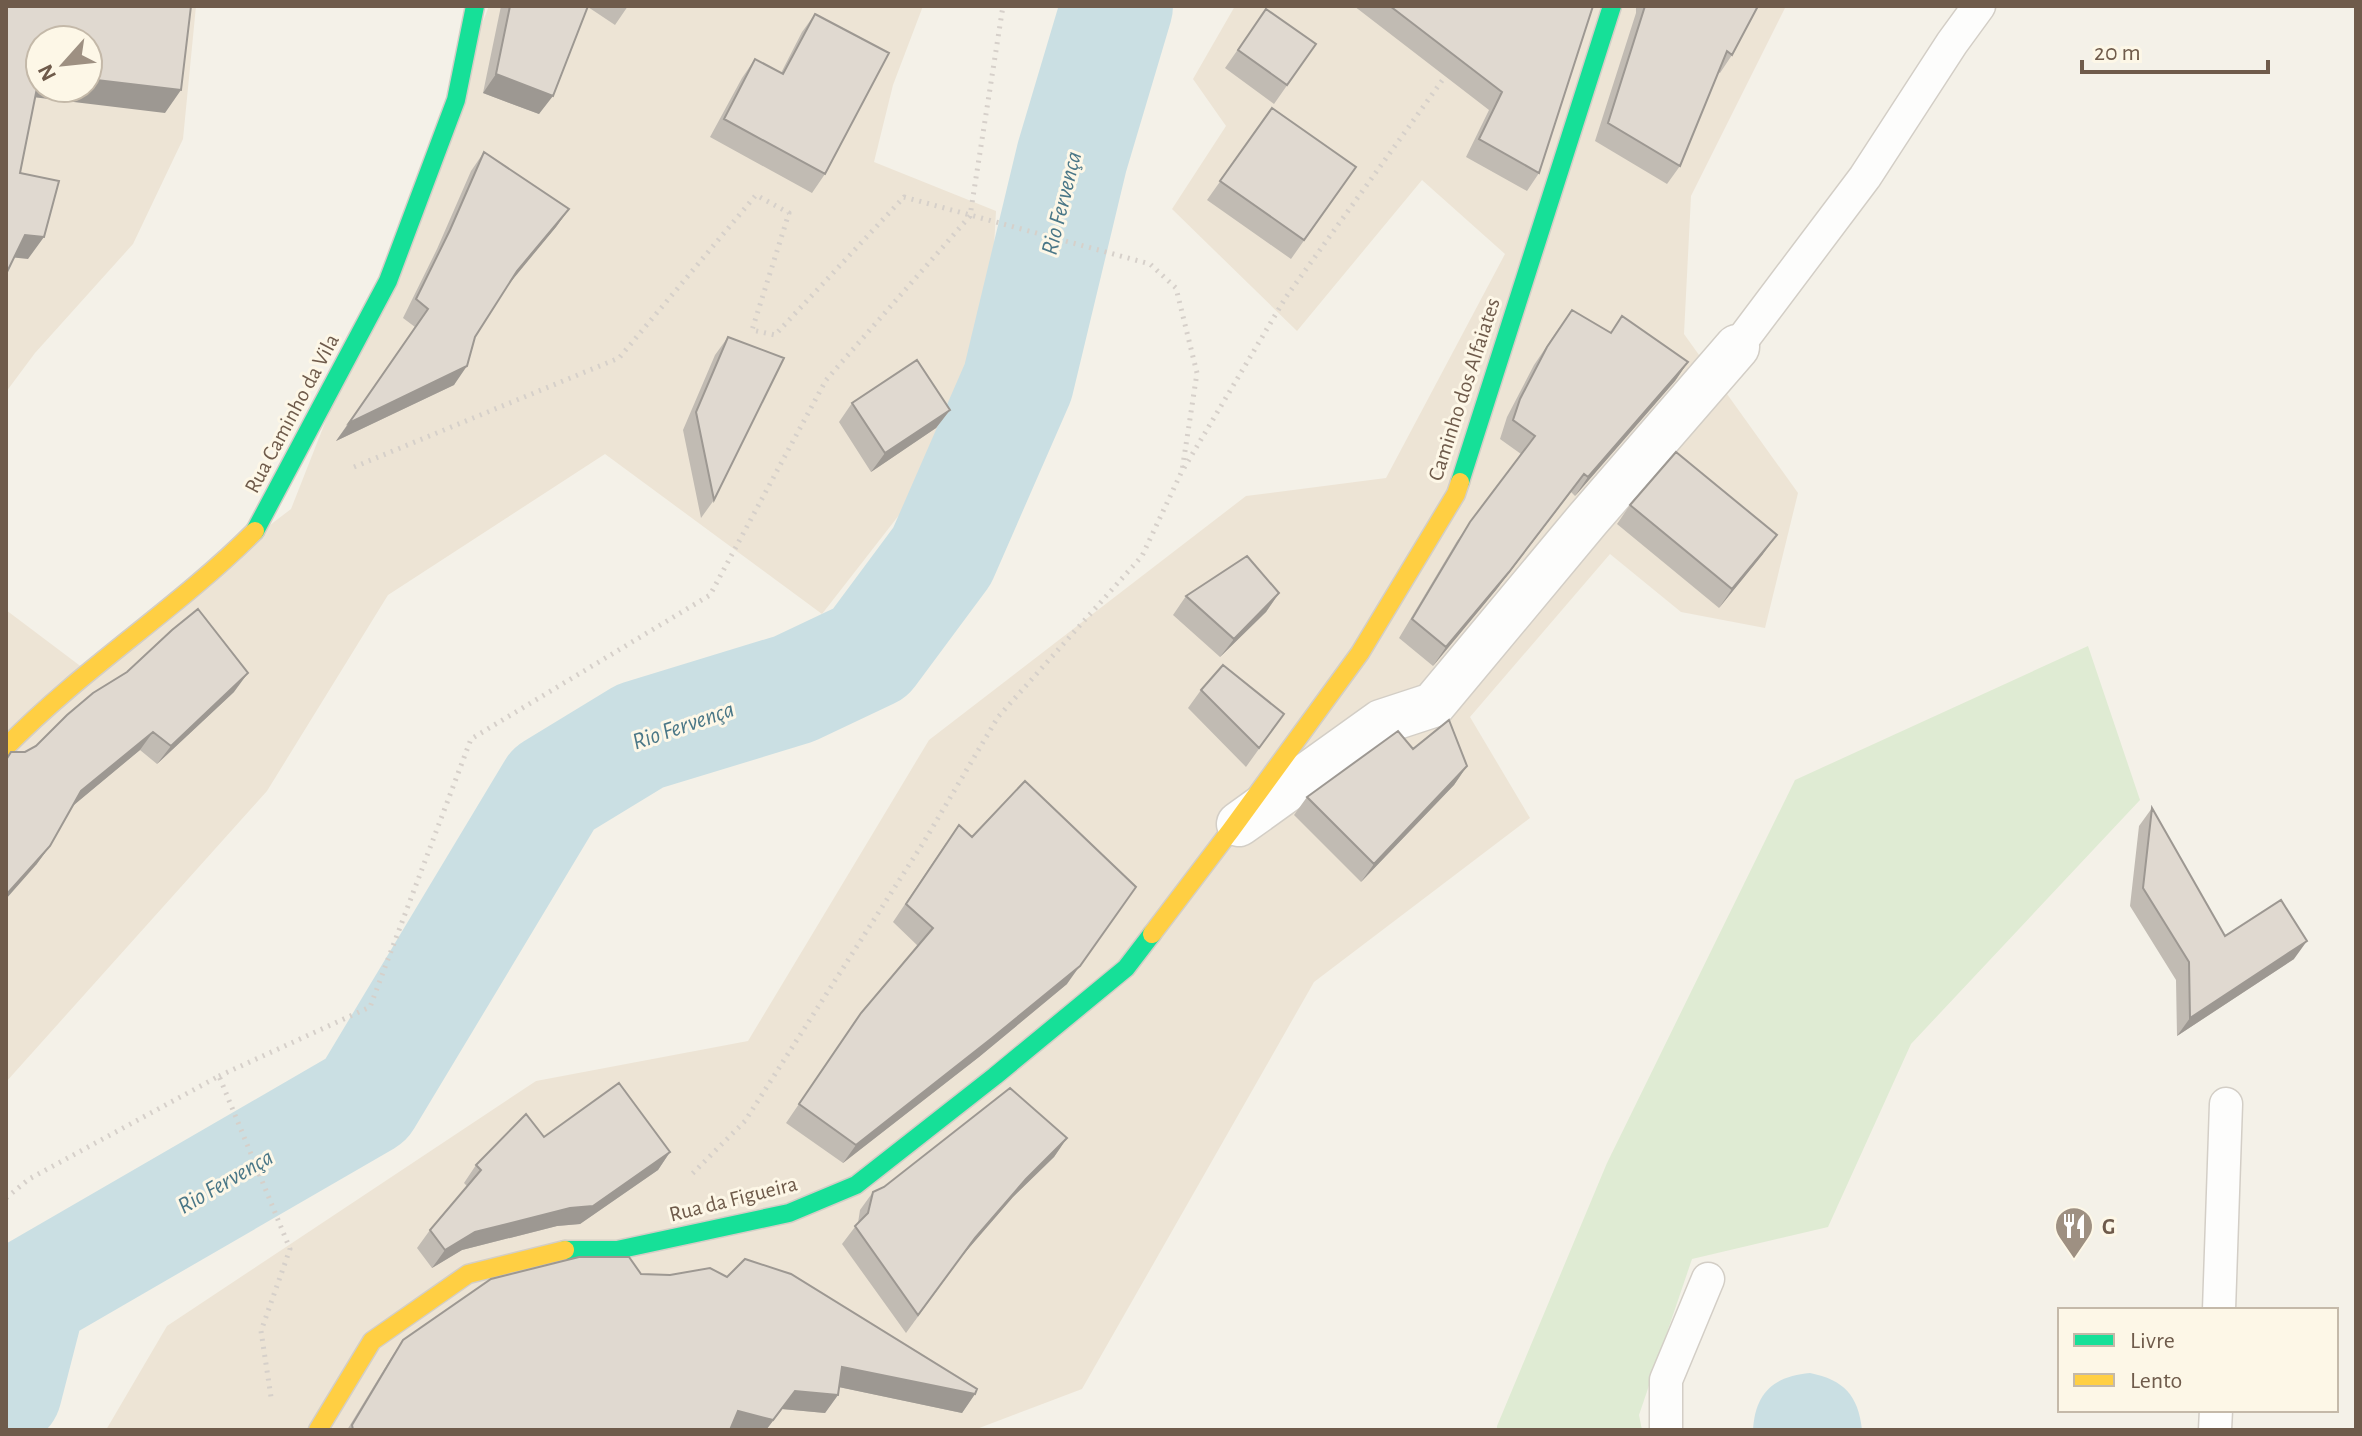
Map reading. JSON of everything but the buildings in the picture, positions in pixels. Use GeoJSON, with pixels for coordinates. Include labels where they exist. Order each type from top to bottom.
{"type":"FeatureCollection","features":[{"type":"Feature","properties":{"kind":"street","name":"Rua Caminho da Vila"},"geometry":{"type":"LineString","coordinates":[[6,747],[37,715],[202,581],[255,532],[388,281],[456,100],[475,6]]}},
{"type":"Feature","properties":{"kind":"street","name":"Caminho dos Alfaiates"},"geometry":{"type":"LineString","coordinates":[[1231,830],[1360,653],[1456,494],[1612,6]]}},
{"type":"Feature","properties":{"kind":"street"},"geometry":{"type":"LineString","coordinates":[[1231,830],[1381,722],[1433,705],[1737,347]]}},
{"type":"Feature","properties":{"kind":"street","name":"Rua da Figueira"},"geometry":{"type":"LineString","coordinates":[[318,1430],[372,1341],[468,1274],[563,1250],[617,1250],[789,1213],[856,1185],[1126,968],[1231,830]]}},
{"type":"Feature","properties":{"kind":"lane"},"geometry":{"type":"LineString","coordinates":[[1737,347],[1865,177],[1979,6]]}},
{"type":"Feature","properties":{"kind":"lane"},"geometry":{"type":"LineString","coordinates":[[2219,1308],[2226,1104]]}},
{"type":"Feature","properties":{"kind":"lane"},"geometry":{"type":"LineString","coordinates":[[1666,1430],[1666,1380],[1708,1279]]}},
{"type":"Feature","properties":{"kind":"path"},"geometry":{"type":"LineString","coordinates":[[6,1198],[29,1179],[219,1076],[370,1007],[471,739],[710,595],[826,380],[973,217],[1003,6]]}},
{"type":"Feature","properties":{"kind":"path"},"geometry":{"type":"LineString","coordinates":[[681,1185],[745,1121],[925,840],[998,717],[1142,556],[1182,471],[1286,297],[1455,62]]}},
{"type":"Feature","properties":{"kind":"path"},"geometry":{"type":"LineString","coordinates":[[353,468],[619,358],[756,195],[789,213],[752,330],[775,335],[904,197],[1150,264],[1176,288],[1197,373],[1182,471]]}},
{"type":"Feature","properties":{"kind":"path"},"geometry":{"type":"LineString","coordinates":[[219,1076],[290,1249],[261,1331],[272,1402]]}},
{"type":"Feature","properties":{"kind":"shaded area"},"geometry":{"type":"Polygon","coordinates":[[[6,6],[196,6],[183,139],[133,244],[35,353],[6,392],[6,6]]]}},
{"type":"Feature","properties":{"kind":"shaded area"},"geometry":{"type":"Polygon","coordinates":[[[489,6],[923,6],[893,85],[874,162],[996,211],[991,300],[977,415],[822,614],[605,454],[388,595],[267,791],[6,1082],[6,610],[83,668],[291,509],[489,6]]]}},
{"type":"Feature","properties":{"kind":"shaded area"},"geometry":{"type":"Polygon","coordinates":[[[1235,6],[1786,6],[1691,196],[1684,334],[1798,493],[1765,628],[1681,612],[1610,554],[1470,717],[1530,818],[1314,982],[1082,1389],[974,1430],[106,1430],[167,1326],[536,1081],[748,1041],[929,740],[1246,496],[1386,478],[1505,254],[1422,180],[1297,331],[1172,209],[1226,126],[1193,79],[1235,6]]]}},
{"type":"Feature","properties":{"kind":"shaded area"},"geometry":{"type":"Polygon","coordinates":[[[1810,1373],[1832,1380],[1847,1391],[1857,1407],[1862,1430],[1753,1430],[1758,1406],[1769,1389],[1786,1378],[1810,1373]]]}},
{"type":"Feature","properties":{"kind":"green space"},"geometry":{"type":"Polygon","coordinates":[[[2088,646],[2140,800],[1911,1044],[1828,1227],[1692,1259],[1639,1415],[1642,1430],[1497,1430],[1607,1163],[1795,780],[2088,646]]]}},
{"type":"Feature","properties":{"kind":"waterway","name":"Rio Fervença"},"geometry":{"type":"LineString","coordinates":[[6,1391],[31,1294],[366,1100],[553,789],[640,736],[794,689],[870,653],[942,556],[1018,382],[1072,157],[1117,6]]}},
{"type":"Feature","properties":{"kind":"traffic: fast"},"geometry":{"type":"LineString","coordinates":[[255,531],[388,281],[456,100],[475,6]]}},
{"type":"Feature","properties":{"kind":"traffic: fast"},"geometry":{"type":"LineString","coordinates":[[1460,482],[1612,6]]}},
{"type":"Feature","properties":{"kind":"traffic: fast"},"geometry":{"type":"LineString","coordinates":[[565,1250],[617,1250],[789,1213],[856,1185],[1126,968],[1152,934]]}},
{"type":"Feature","properties":{"kind":"traffic: slow"},"geometry":{"type":"LineString","coordinates":[[1152,934],[1360,653],[1456,494],[1460,482]]}},
{"type":"Feature","properties":{"kind":"traffic: slow"},"geometry":{"type":"LineString","coordinates":[[6,747],[66,691],[194,587],[255,531]]}},
{"type":"Feature","properties":{"kind":"traffic: slow"},"geometry":{"type":"LineString","coordinates":[[318,1430],[372,1341],[468,1274],[565,1250]]}},
{"type":"Feature","properties":{"kind":"place","name":"G"},"geometry":{"type":"Point","coordinates":[2074,1260]}}]}
